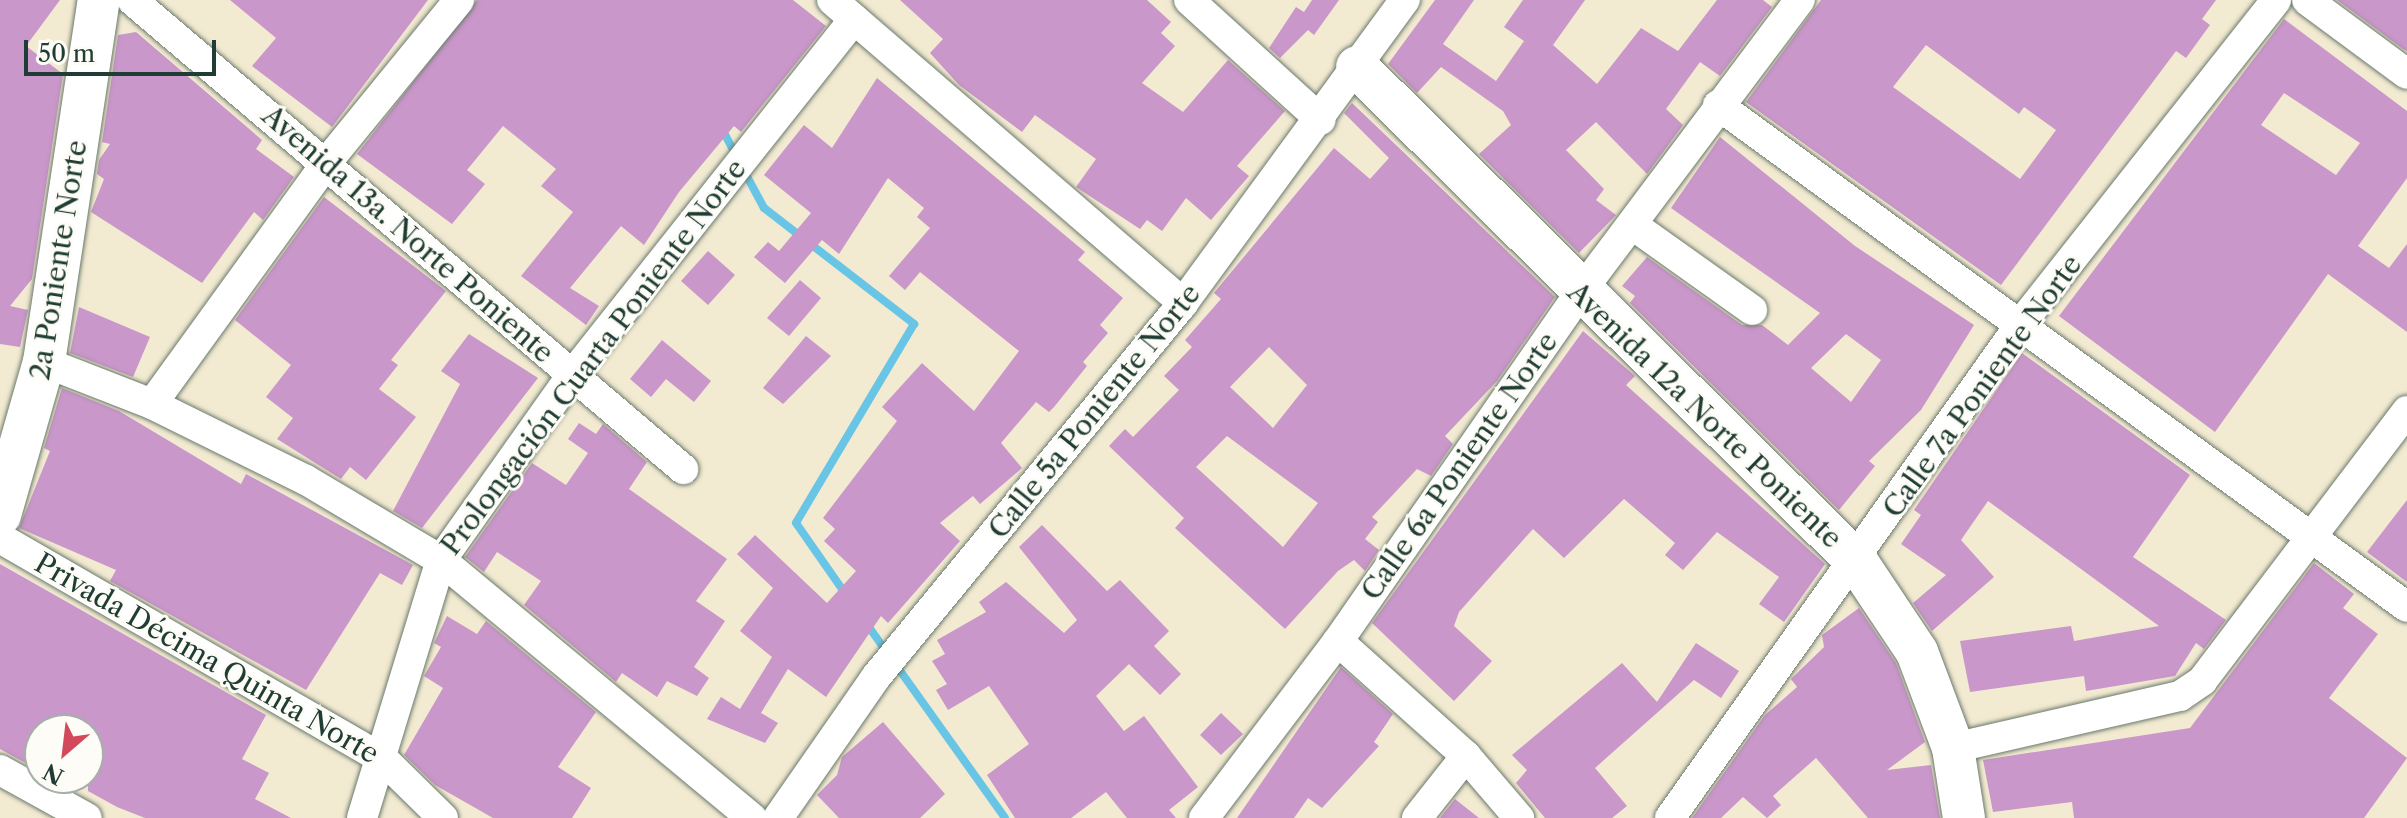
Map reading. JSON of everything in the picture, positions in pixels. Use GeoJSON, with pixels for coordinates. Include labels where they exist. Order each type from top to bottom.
{"type":"FeatureCollection","features":[{"type":"Feature","properties":{"kind":"street","name":"2a Poniente Norte"},"geometry":{"type":"LineString","coordinates":[[0,515],[44,362],[99,0]]}},
{"type":"Feature","properties":{"kind":"street","name":"Avenida 13a. Norte Poniente"},"geometry":{"type":"LineString","coordinates":[[132,0],[327,162],[683,469]]}},
{"type":"Feature","properties":{"kind":"street"},"geometry":{"type":"LineString","coordinates":[[152,404],[327,162],[459,0]]}},
{"type":"Feature","properties":{"kind":"street"},"geometry":{"type":"LineString","coordinates":[[1189,0],[1321,120]]}},
{"type":"Feature","properties":{"kind":"street","name":"Calle 5a Poniente Norte"},"geometry":{"type":"LineString","coordinates":[[778,818],[876,677],[1183,303],[1321,120],[1405,0]]}},
{"type":"Feature","properties":{"kind":"street","name":"Calle 6a Poniente Norte"},"geometry":{"type":"LineString","coordinates":[[1204,818],[1338,641],[1579,294],[1634,226],[1718,105],[1800,0]]}},
{"type":"Feature","properties":{"kind":"street","name":"Calle 7a Poniente Norte"},"geometry":{"type":"LineString","coordinates":[[1670,818],[1857,562],[2022,322],[2276,0]]}},
{"type":"Feature","properties":{"kind":"street"},"geometry":{"type":"LineString","coordinates":[[2307,0],[2407,74]]}},
{"type":"Feature","properties":{"kind":"street"},"geometry":{"type":"LineString","coordinates":[[843,10],[1183,303]]}},
{"type":"Feature","properties":{"kind":"street","name":"Prolongación Cuarta Poniente Norte"},"geometry":{"type":"LineString","coordinates":[[362,818],[383,759],[441,560],[572,375],[768,123],[843,10]]}},
{"type":"Feature","properties":{"kind":"street","name":"Avenida 12a Norte Poniente"},"geometry":{"type":"LineString","coordinates":[[1357,67],[1579,294],[1857,562],[1917,652],[1953,748],[1964,818]]}},
{"type":"Feature","properties":{"kind":"street"},"geometry":{"type":"LineString","coordinates":[[1718,105],[2312,532],[2407,607]]}},
{"type":"Feature","properties":{"kind":"street"},"geometry":{"type":"LineString","coordinates":[[1634,226],[1752,310]]}},
{"type":"Feature","properties":{"kind":"street"},"geometry":{"type":"LineString","coordinates":[[44,362],[152,404],[306,480],[441,560],[752,818]]}},
{"type":"Feature","properties":{"kind":"street"},"geometry":{"type":"LineString","coordinates":[[1953,748],[2180,696],[2202,681],[2312,532],[2407,411]]}},
{"type":"Feature","properties":{"kind":"street","name":"Privada Décima Quinta Norte"},"geometry":{"type":"LineString","coordinates":[[0,538],[383,759],[443,818]]}},
{"type":"Feature","properties":{"kind":"street"},"geometry":{"type":"LineString","coordinates":[[1338,641],[1466,756],[1519,818]]}},
{"type":"Feature","properties":{"kind":"street"},"geometry":{"type":"LineString","coordinates":[[1417,818],[1466,756]]}},
{"type":"Feature","properties":{"kind":"street"},"geometry":{"type":"LineString","coordinates":[[0,770],[87,818]]}},
{"type":"Feature","properties":{"kind":"building"},"geometry":{"type":"Polygon","coordinates":[[[0,0],[60,0],[26,46],[63,74],[32,279],[10,306],[28,310],[20,347],[0,344],[0,0]]]}},
{"type":"Feature","properties":{"kind":"building"},"geometry":{"type":"Polygon","coordinates":[[[230,0],[428,0],[332,127],[252,66],[276,38],[230,0]]]}},
{"type":"Feature","properties":{"kind":"building"},"geometry":{"type":"Polygon","coordinates":[[[477,0],[793,0],[826,26],[741,132],[734,126],[679,192],[644,245],[621,226],[570,288],[599,306],[586,325],[521,276],[573,212],[541,186],[556,169],[503,126],[467,170],[485,184],[452,224],[357,154],[477,0]]]}},
{"type":"Feature","properties":{"kind":"building"},"geometry":{"type":"Polygon","coordinates":[[[900,0],[1147,0],[1171,22],[1161,33],[1175,46],[1142,83],[1183,112],[1228,60],[1285,111],[1237,166],[1249,176],[1211,220],[1186,198],[1162,231],[1147,220],[1140,229],[1076,187],[1096,159],[1035,115],[1022,132],[959,85],[930,53],[943,39],[900,0]]]}},
{"type":"Feature","properties":{"kind":"building"},"geometry":{"type":"Polygon","coordinates":[[[1312,0],[1339,0],[1314,35],[1308,30],[1280,58],[1269,48],[1296,7],[1304,12],[1312,0]]]}},
{"type":"Feature","properties":{"kind":"building"},"geometry":{"type":"Polygon","coordinates":[[[1435,0],[1474,0],[1443,44],[1496,81],[1524,41],[1504,27],[1523,0],[1585,0],[1553,45],[1597,84],[1641,28],[1678,51],[1717,0],[1763,0],[1772,7],[1720,76],[1700,62],[1666,109],[1683,125],[1647,174],[1596,122],[1566,150],[1604,189],[1596,200],[1616,215],[1579,253],[1479,154],[1511,125],[1503,111],[1441,67],[1417,93],[1388,64],[1435,0]]]}},
{"type":"Feature","properties":{"kind":"building"},"geometry":{"type":"Polygon","coordinates":[[[1821,0],[2216,0],[2202,19],[2210,25],[2186,58],[2176,51],[2001,285],[1746,102],[1821,0]],[[1926,45],[1893,87],[2020,179],[2056,130],[2024,107],[2019,114],[1926,45]]]}},
{"type":"Feature","properties":{"kind":"building"},"geometry":{"type":"Polygon","coordinates":[[[2337,0],[2407,0],[2407,51],[2403,49],[2337,0]]]}},
{"type":"Feature","properties":{"kind":"building"},"geometry":{"type":"Polygon","coordinates":[[[2284,19],[2407,111],[2407,178],[2358,246],[2389,268],[2407,244],[2407,332],[2328,274],[2215,432],[2059,316],[2284,19]],[[2284,93],[2261,125],[2336,175],[2360,143],[2284,93]]]}},
{"type":"Feature","properties":{"kind":"building"},"geometry":{"type":"Polygon","coordinates":[[[136,32],[262,140],[256,149],[294,177],[263,220],[254,212],[202,283],[91,212],[104,179],[97,174],[99,160],[110,144],[102,142],[118,35],[136,32]]]}},
{"type":"Feature","properties":{"kind":"building"},"geometry":{"type":"Polygon","coordinates":[[[877,78],[1085,252],[1078,260],[1123,298],[1100,325],[1108,333],[1083,362],[1087,366],[1054,407],[1049,412],[1036,402],[1001,443],[1022,468],[980,504],[973,496],[940,523],[960,541],[888,623],[881,616],[826,697],[788,669],[761,713],[778,723],[765,743],[707,719],[721,697],[740,709],[772,657],[740,631],[773,588],[737,554],[755,535],[827,603],[856,571],[824,541],[835,529],[823,518],[897,421],[882,407],[922,363],[974,411],[1019,351],[920,272],[905,290],[889,276],[930,228],[917,217],[924,208],[888,178],[839,254],[822,240],[785,283],[754,257],[768,242],[779,251],[811,213],[764,175],[804,125],[832,148],[877,78]]]}},
{"type":"Feature","properties":{"kind":"building"},"geometry":{"type":"Polygon","coordinates":[[[1352,103],[1555,297],[1497,381],[1445,436],[1453,444],[1431,476],[1417,469],[1372,517],[1378,522],[1365,539],[1379,550],[1365,571],[1354,560],[1338,571],[1285,629],[1175,528],[1184,518],[1109,446],[1125,429],[1133,437],[1179,390],[1164,376],[1192,347],[1185,340],[1221,299],[1214,293],[1334,148],[1370,179],[1389,158],[1344,113],[1352,103]],[[1269,347],[1230,387],[1273,428],[1307,385],[1269,347]],[[1227,436],[1196,467],[1283,547],[1318,503],[1227,436]]]}},
{"type":"Feature","properties":{"kind":"building"},"geometry":{"type":"Polygon","coordinates":[[[1720,137],[1855,246],[1974,325],[1921,410],[1869,461],[1875,466],[1839,510],[1630,303],[1635,296],[1622,286],[1647,257],[1742,325],[1762,325],[1788,345],[1820,313],[1671,208],[1720,137]],[[1846,334],[1811,368],[1851,402],[1881,360],[1846,334]]]}},
{"type":"Feature","properties":{"kind":"building"},"geometry":{"type":"Polygon","coordinates":[[[324,197],[446,291],[391,360],[398,365],[379,389],[416,417],[366,480],[350,467],[341,479],[277,439],[293,418],[266,397],[291,365],[235,320],[324,197]]]}},
{"type":"Feature","properties":{"kind":"building"},"geometry":{"type":"Polygon","coordinates":[[[708,251],[735,275],[708,305],[681,281],[708,251]]]}},
{"type":"Feature","properties":{"kind":"building"},"geometry":{"type":"Polygon","coordinates":[[[800,280],[821,298],[789,336],[767,318],[800,280]]]}},
{"type":"Feature","properties":{"kind":"building"},"geometry":{"type":"Polygon","coordinates":[[[79,307],[150,337],[133,377],[70,353],[79,307]]]}},
{"type":"Feature","properties":{"kind":"building"},"geometry":{"type":"Polygon","coordinates":[[[1583,331],[1635,376],[1626,385],[1825,564],[1784,622],[1759,604],[1779,577],[1717,532],[1683,570],[1665,555],[1675,543],[1624,499],[1564,558],[1533,529],[1459,612],[1454,626],[1492,661],[1454,701],[1372,623],[1583,331]]]}},
{"type":"Feature","properties":{"kind":"building"},"geometry":{"type":"Polygon","coordinates":[[[469,334],[538,378],[422,528],[393,511],[460,384],[441,371],[469,334]]]}},
{"type":"Feature","properties":{"kind":"building"},"geometry":{"type":"Polygon","coordinates":[[[806,336],[831,356],[783,404],[763,388],[806,336]]]}},
{"type":"Feature","properties":{"kind":"building"},"geometry":{"type":"Polygon","coordinates":[[[662,340],[711,381],[694,402],[666,379],[651,397],[630,379],[662,340]]]}},
{"type":"Feature","properties":{"kind":"building"},"geometry":{"type":"Polygon","coordinates":[[[2022,353],[2190,475],[2133,557],[2226,620],[2204,649],[2196,643],[2175,676],[2086,691],[2084,676],[1970,692],[1960,641],[2071,626],[2074,641],[2159,626],[1988,501],[1961,540],[1994,577],[1932,631],[1913,603],[1946,575],[1901,544],[1921,515],[1914,510],[2022,353]]]}},
{"type":"Feature","properties":{"kind":"building"},"geometry":{"type":"Polygon","coordinates":[[[62,388],[119,411],[241,484],[246,474],[413,565],[402,585],[380,573],[306,690],[110,581],[116,570],[19,528],[50,451],[44,448],[62,388]]]}},
{"type":"Feature","properties":{"kind":"building"},"geometry":{"type":"Polygon","coordinates":[[[579,423],[596,434],[603,424],[647,462],[629,489],[727,559],[696,601],[725,621],[694,667],[709,678],[697,696],[667,681],[657,697],[622,673],[616,682],[524,605],[541,581],[497,552],[484,572],[465,557],[532,463],[566,485],[588,453],[568,439],[579,423]]]}},
{"type":"Feature","properties":{"kind":"building"},"geometry":{"type":"Polygon","coordinates":[[[2407,500],[2407,582],[2367,552],[2407,500]]]}},
{"type":"Feature","properties":{"kind":"building"},"geometry":{"type":"Polygon","coordinates":[[[1042,525],[1107,591],[1120,580],[1169,631],[1154,646],[1181,674],[1160,695],[1129,664],[1096,696],[1124,731],[1144,716],[1198,787],[1169,810],[1176,818],[1127,818],[1106,792],[1071,818],[1015,818],[987,775],[1029,744],[989,686],[948,710],[936,690],[947,684],[932,661],[945,654],[937,640],[986,612],[979,602],[1006,582],[1064,633],[1077,620],[1019,547],[1042,525]]]}},
{"type":"Feature","properties":{"kind":"building"},"geometry":{"type":"Polygon","coordinates":[[[2314,563],[2354,594],[2343,608],[2378,634],[2329,698],[2407,758],[2364,818],[2074,818],[2072,802],[1993,812],[1983,760],[2190,728],[2314,563]]]}},
{"type":"Feature","properties":{"kind":"building"},"geometry":{"type":"Polygon","coordinates":[[[0,564],[266,715],[242,759],[269,773],[255,799],[291,818],[145,818],[93,794],[104,794],[104,714],[24,714],[24,762],[0,749],[0,564]]]}},
{"type":"Feature","properties":{"kind":"building"},"geometry":{"type":"Polygon","coordinates":[[[1859,608],[1896,663],[1925,742],[1887,770],[1931,765],[1940,818],[1868,818],[1816,758],[1773,796],[1781,805],[1767,818],[1743,797],[1721,818],[1692,818],[1765,715],[1797,687],[1791,679],[1824,647],[1822,635],[1859,608]]]}},
{"type":"Feature","properties":{"kind":"building"},"geometry":{"type":"Polygon","coordinates":[[[447,616],[477,634],[486,621],[596,712],[558,767],[591,788],[572,818],[493,818],[435,785],[404,755],[443,688],[424,676],[441,647],[434,643],[447,616]]]}},
{"type":"Feature","properties":{"kind":"building"},"geometry":{"type":"Polygon","coordinates":[[[1696,643],[1739,671],[1721,698],[1694,680],[1595,768],[1627,806],[1612,818],[1545,818],[1516,783],[1527,770],[1512,755],[1622,663],[1657,702],[1696,643]]]}},
{"type":"Feature","properties":{"kind":"building"},"geometry":{"type":"Polygon","coordinates":[[[1341,667],[1393,714],[1374,742],[1379,746],[1322,808],[1308,798],[1294,818],[1237,818],[1341,667]]]}},
{"type":"Feature","properties":{"kind":"building"},"geometry":{"type":"Polygon","coordinates":[[[1221,713],[1243,734],[1221,755],[1200,735],[1221,713]]]}},
{"type":"Feature","properties":{"kind":"building"},"geometry":{"type":"Polygon","coordinates":[[[883,722],[945,794],[920,818],[839,818],[817,795],[837,775],[842,757],[883,722]]]}},
{"type":"Feature","properties":{"kind":"building"},"geometry":{"type":"Polygon","coordinates":[[[1455,799],[1479,818],[1440,818],[1455,799]]]}},
{"type":"Feature","properties":{"kind":"waterway"},"geometry":{"type":"LineString","coordinates":[[721,127],[737,157]]}},
{"type":"Feature","properties":{"kind":"waterway"},"geometry":{"type":"LineString","coordinates":[[743,169],[764,208],[914,324],[796,523],[847,596]]}},
{"type":"Feature","properties":{"kind":"waterway"},"geometry":{"type":"LineString","coordinates":[[866,623],[1005,818]]}}]}
